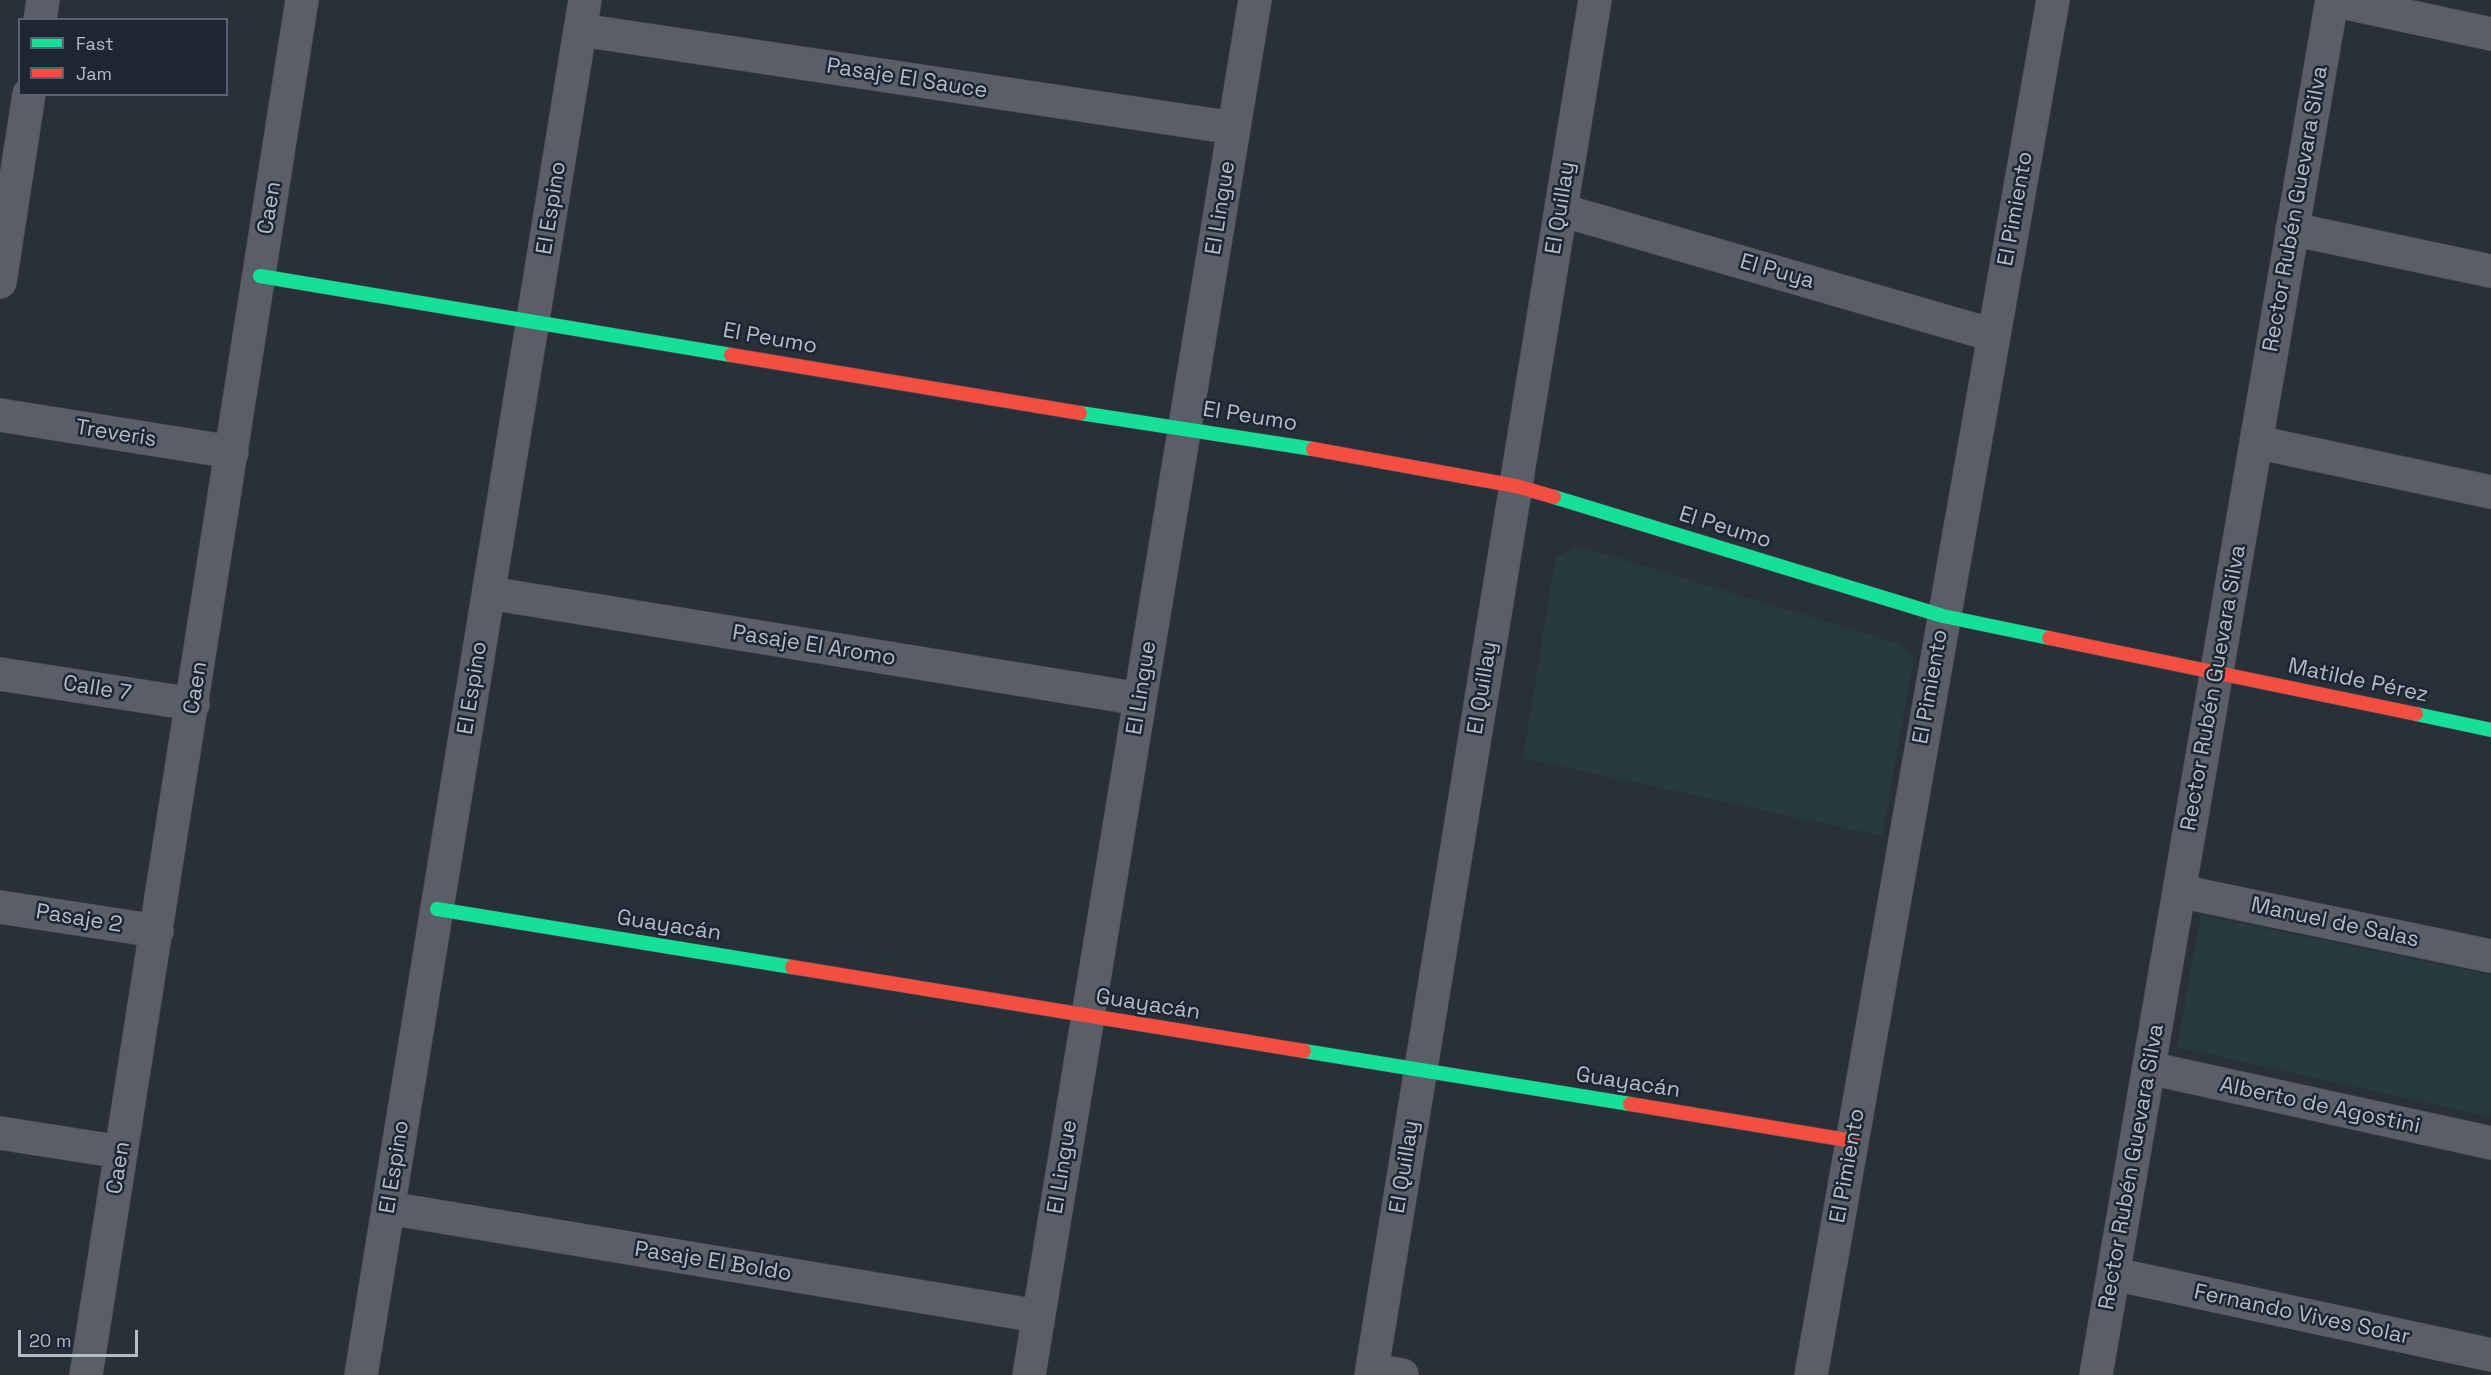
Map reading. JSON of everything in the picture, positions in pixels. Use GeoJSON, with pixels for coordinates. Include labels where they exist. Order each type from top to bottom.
{"type":"FeatureCollection","features":[{"type":"Feature","properties":{"kind":"street"},"geometry":{"type":"LineString","coordinates":[[40,18],[44,0]]}},
{"type":"Feature","properties":{"kind":"street","name":"Caen"},"geometry":{"type":"LineString","coordinates":[[86,1375],[302,0]]}},
{"type":"Feature","properties":{"kind":"street","name":"El Lingue"},"geometry":{"type":"LineString","coordinates":[[1029,1375],[1255,0]]}},
{"type":"Feature","properties":{"kind":"street","name":"El Quillay"},"geometry":{"type":"LineString","coordinates":[[1382,1373],[1421,1071],[1595,0]]}},
{"type":"Feature","properties":{"kind":"street","name":"El Pimiento"},"geometry":{"type":"LineString","coordinates":[[1811,1375],[2053,0]]}},
{"type":"Feature","properties":{"kind":"street"},"geometry":{"type":"LineString","coordinates":[[2332,0],[2491,34]]}},
{"type":"Feature","properties":{"kind":"street","name":"Rector Rubén Guevara Silva"},"geometry":{"type":"LineString","coordinates":[[2096,1375],[2332,0]]}},
{"type":"Feature","properties":{"kind":"street","name":"Pasaje El Sauce"},"geometry":{"type":"LineString","coordinates":[[583,15],[1234,128]]}},
{"type":"Feature","properties":{"kind":"street","name":"El Espino"},"geometry":{"type":"LineString","coordinates":[[361,1375],[583,15]]}},
{"type":"Feature","properties":{"kind":"street"},"geometry":{"type":"LineString","coordinates":[[0,282],[29,96]]}},
{"type":"Feature","properties":{"kind":"street","name":"El Puya"},"geometry":{"type":"LineString","coordinates":[[1561,210],[1994,335]]}},
{"type":"Feature","properties":{"kind":"street"},"geometry":{"type":"LineString","coordinates":[[2292,230],[2491,271]]}},
{"type":"Feature","properties":{"kind":"street","name":"El Peumo"},"geometry":{"type":"LineString","coordinates":[[260,276],[1093,415],[1266,440],[1516,486],[1943,616],[2217,673]]}},
{"type":"Feature","properties":{"kind":"street","name":"Treveris"},"geometry":{"type":"LineString","coordinates":[[0,416],[232,452]]}},
{"type":"Feature","properties":{"kind":"street"},"geometry":{"type":"LineString","coordinates":[[2256,442],[2491,492]]}},
{"type":"Feature","properties":{"kind":"street","name":"Pasaje El Aromo"},"geometry":{"type":"LineString","coordinates":[[489,593],[1140,699]]}},
{"type":"Feature","properties":{"kind":"street","name":"Matilde Pérez"},"geometry":{"type":"LineString","coordinates":[[2217,673],[2491,730]]}},
{"type":"Feature","properties":{"kind":"street","name":"Calle 7"},"geometry":{"type":"LineString","coordinates":[[0,674],[193,704]]}},
{"type":"Feature","properties":{"kind":"street","name":"Manuel de Salas"},"geometry":{"type":"LineString","coordinates":[[2179,891],[2491,956]]}},
{"type":"Feature","properties":{"kind":"street","name":"Pasaje 2"},"geometry":{"type":"LineString","coordinates":[[0,907],[157,931]]}},
{"type":"Feature","properties":{"kind":"street","name":"Guayacán"},"geometry":{"type":"LineString","coordinates":[[437,909],[1853,1141]]}},
{"type":"Feature","properties":{"kind":"street","name":"Alberto de Agostini"},"geometry":{"type":"LineString","coordinates":[[2149,1068],[2491,1143]]}},
{"type":"Feature","properties":{"kind":"street"},"geometry":{"type":"LineString","coordinates":[[0,1133],[122,1152]]}},
{"type":"Feature","properties":{"kind":"street","name":"Pasaje El Boldo"},"geometry":{"type":"LineString","coordinates":[[388,1208],[1038,1316]]}},
{"type":"Feature","properties":{"kind":"street","name":"Fernando Vives Solar"},"geometry":{"type":"LineString","coordinates":[[2114,1274],[2491,1355]]}},
{"type":"Feature","properties":{"kind":"green space"},"geometry":{"type":"Polygon","coordinates":[[[1578,546],[1900,644],[1914,656],[1882,836],[1523,758],[1556,557],[1578,546]]]}},
{"type":"Feature","properties":{"kind":"green space"},"geometry":{"type":"Polygon","coordinates":[[[2201,915],[2491,975],[2491,1117],[2177,1047],[2201,915]]]}},
{"type":"Feature","properties":{"kind":"traffic: fast"},"geometry":{"type":"LineString","coordinates":[[260,276],[731,355]]}},
{"type":"Feature","properties":{"kind":"traffic: fast"},"geometry":{"type":"LineString","coordinates":[[1080,413],[1313,449]]}},
{"type":"Feature","properties":{"kind":"traffic: fast"},"geometry":{"type":"LineString","coordinates":[[1554,497],[1943,616],[2049,638]]}},
{"type":"Feature","properties":{"kind":"traffic: fast"},"geometry":{"type":"LineString","coordinates":[[2416,714],[2491,730]]}},
{"type":"Feature","properties":{"kind":"traffic: fast"},"geometry":{"type":"LineString","coordinates":[[437,909],[792,967]]}},
{"type":"Feature","properties":{"kind":"traffic: fast"},"geometry":{"type":"LineString","coordinates":[[1304,1051],[1630,1104]]}},
{"type":"Feature","properties":{"kind":"traffic: jam"},"geometry":{"type":"LineString","coordinates":[[731,355],[1080,413]]}},
{"type":"Feature","properties":{"kind":"traffic: jam"},"geometry":{"type":"LineString","coordinates":[[1313,449],[1516,486],[1554,497]]}},
{"type":"Feature","properties":{"kind":"traffic: jam"},"geometry":{"type":"LineString","coordinates":[[2049,638],[2416,714]]}},
{"type":"Feature","properties":{"kind":"traffic: jam"},"geometry":{"type":"LineString","coordinates":[[792,967],[1304,1051]]}},
{"type":"Feature","properties":{"kind":"traffic: jam"},"geometry":{"type":"LineString","coordinates":[[1630,1104],[1853,1141]]}}]}
